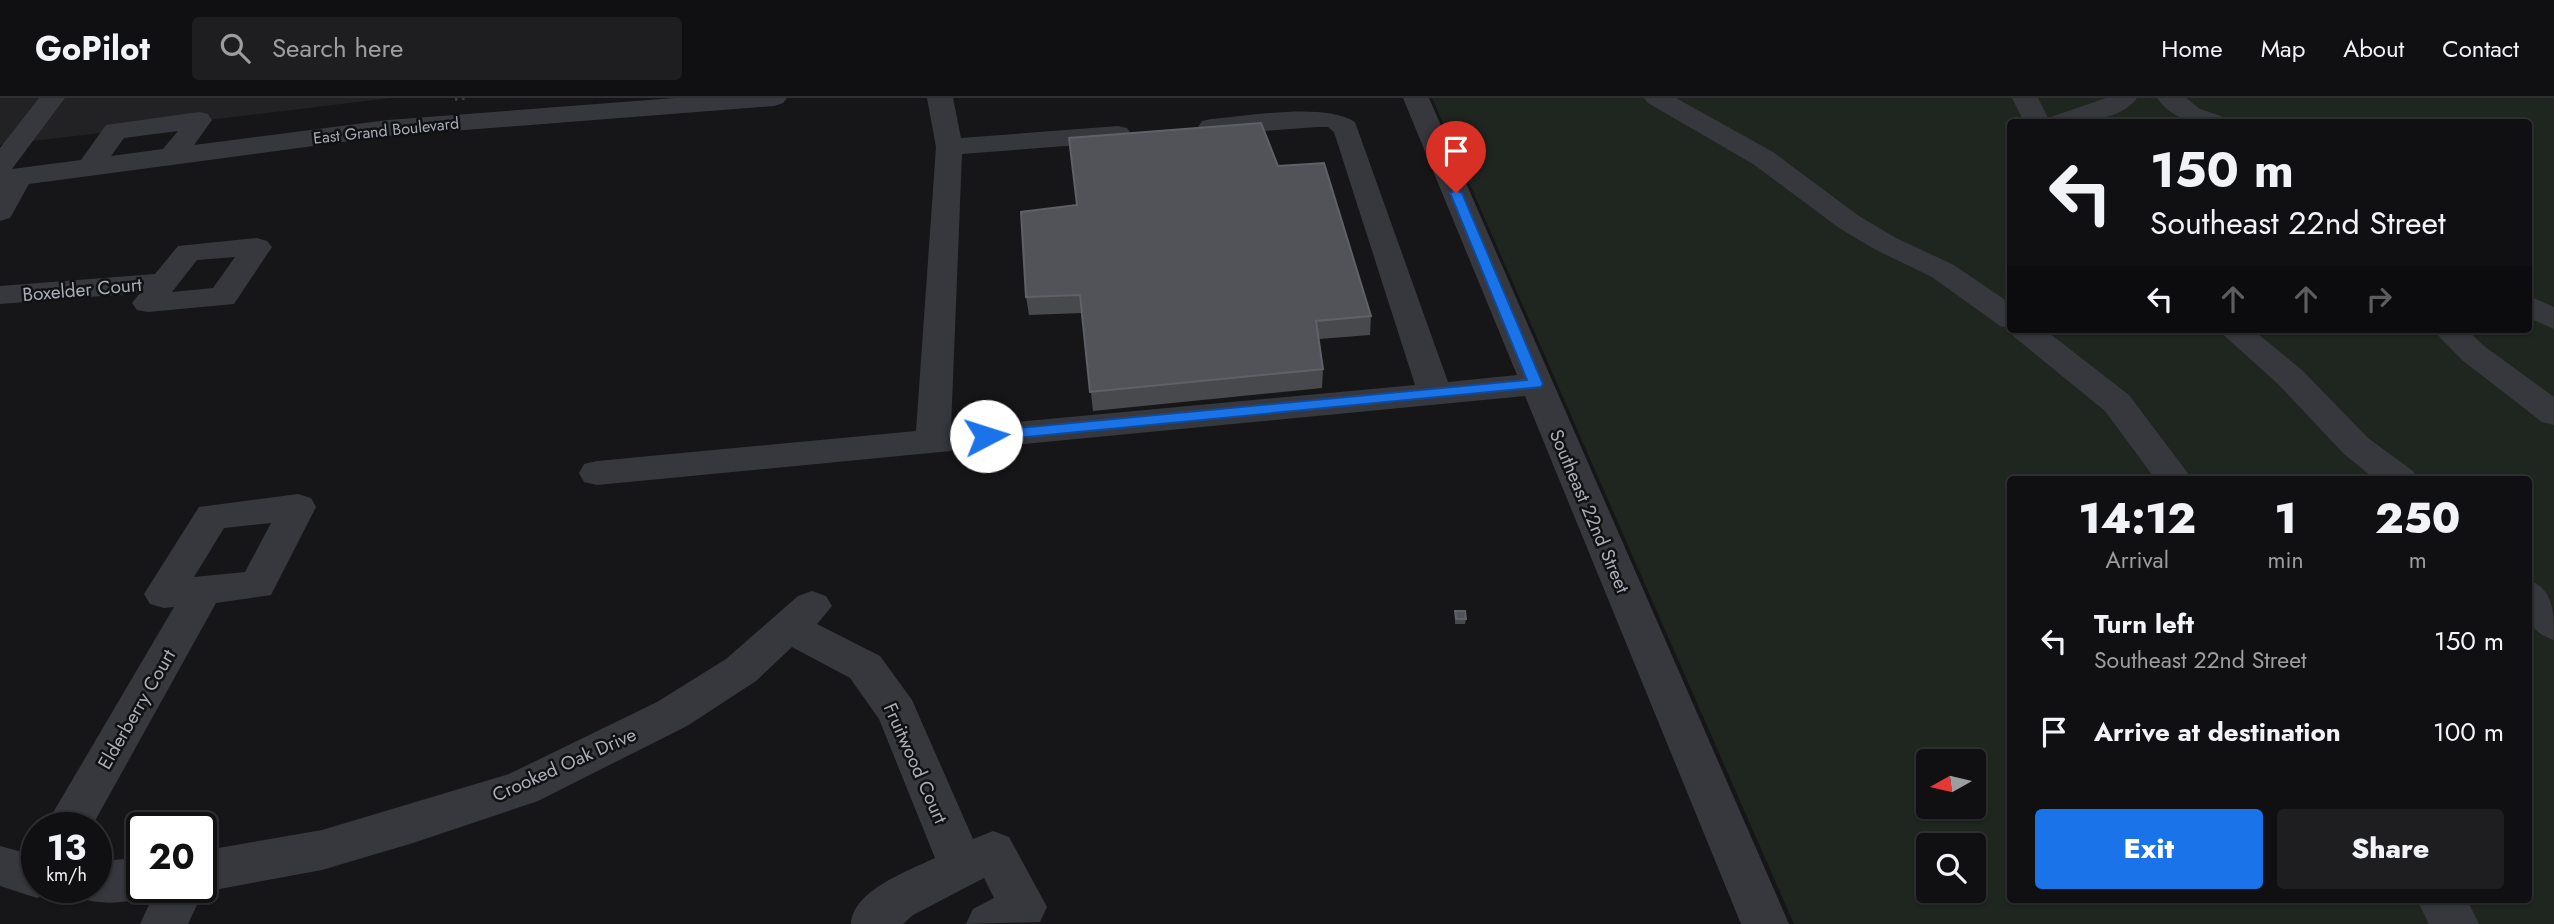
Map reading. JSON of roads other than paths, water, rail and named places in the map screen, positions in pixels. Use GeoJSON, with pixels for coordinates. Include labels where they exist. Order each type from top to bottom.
{"type":"FeatureCollection","features":[{"type":"Feature","properties":{"kind":"street"},"geometry":{"type":"LineString","coordinates":[[0,212],[6,174],[52,98]]}},
{"type":"Feature","properties":{"kind":"street","name":"East Grand Boulevard"},"geometry":{"type":"LineString","coordinates":[[6,174],[90,167],[579,105],[774,98]]}},
{"type":"Feature","properties":{"kind":"street"},"geometry":{"type":"LineString","coordinates":[[933,441],[949,147],[940,98]]}},
{"type":"Feature","properties":{"kind":"street","name":"Southeast 22nd Street"},"geometry":{"type":"LineString","coordinates":[[1416,98],[1765,924]]}},
{"type":"Feature","properties":{"kind":"street"},"geometry":{"type":"LineString","coordinates":[[1657,98],[1763,158],[1849,222],[1886,244],[1943,271],[2007,316]]}},
{"type":"Feature","properties":{"kind":"street"},"geometry":{"type":"LineString","coordinates":[[2025,98],[2036,119]]}},
{"type":"Feature","properties":{"kind":"street"},"geometry":{"type":"LineString","coordinates":[[2064,119],[2110,107],[2124,98]]}},
{"type":"Feature","properties":{"kind":"street"},"geometry":{"type":"LineString","coordinates":[[2170,98],[2191,114],[2205,119]]}},
{"type":"Feature","properties":{"kind":"street"},"geometry":{"type":"LineString","coordinates":[[2193,98],[2211,119]]}},
{"type":"Feature","properties":{"kind":"street"},"geometry":{"type":"LineString","coordinates":[[1181,130],[1317,119],[1334,120],[1346,128],[1435,394]]}},
{"type":"Feature","properties":{"kind":"street"},"geometry":{"type":"LineString","coordinates":[[90,167],[115,131],[199,120],[173,155]]}},
{"type":"Feature","properties":{"kind":"street"},"geometry":{"type":"LineString","coordinates":[[949,147],[1140,133]]}},
{"type":"Feature","properties":{"kind":"street","name":"Boxelder Court"},"geometry":{"type":"LineString","coordinates":[[0,295],[164,282]]}},
{"type":"Feature","properties":{"kind":"street"},"geometry":{"type":"LineString","coordinates":[[2532,307],[2554,320]]}},
{"type":"Feature","properties":{"kind":"street"},"geometry":{"type":"LineString","coordinates":[[2029,333],[2117,403],[2172,476]]}},
{"type":"Feature","properties":{"kind":"street"},"geometry":{"type":"LineString","coordinates":[[2237,333],[2290,377],[2356,446],[2395,476]]}},
{"type":"Feature","properties":{"kind":"street"},"geometry":{"type":"LineString","coordinates":[[2452,333],[2473,354],[2554,414]]}},
{"type":"Feature","properties":{"kind":"street"},"geometry":{"type":"LineString","coordinates":[[597,472],[1536,384]]}},
{"type":"Feature","properties":{"kind":"street","name":"Elderberry Court"},"geometry":{"type":"LineString","coordinates":[[75,812],[205,589]]}},
{"type":"Feature","properties":{"kind":"street"},"geometry":{"type":"LineString","coordinates":[[2532,598],[2554,625]]}},
{"type":"Feature","properties":{"kind":"street","name":"Fruitwood Court"},"geometry":{"type":"LineString","coordinates":[[800,618],[823,643],[865,667],[897,712],[961,865]]}},
{"type":"Feature","properties":{"kind":"street","name":"Crooked Oak Drive"},"geometry":{"type":"LineString","coordinates":[[217,869],[322,850],[413,824],[522,788],[672,714],[741,670],[800,618]]}},
{"type":"Feature","properties":{"kind":"street"},"geometry":{"type":"LineString","coordinates":[[875,924],[875,919],[896,900],[993,851],[1023,907],[990,924]]}},
{"type":"Feature","properties":{"kind":"street"},"geometry":{"type":"LineString","coordinates":[[0,866],[21,872]]}},
{"type":"Feature","properties":{"kind":"street"},"geometry":{"type":"LineString","coordinates":[[164,924],[174,903]]}},
{"type":"Feature","properties":{"kind":"street"},"geometry":{"type":"LineString","coordinates":[[2443,903],[2455,924]]}}]}
